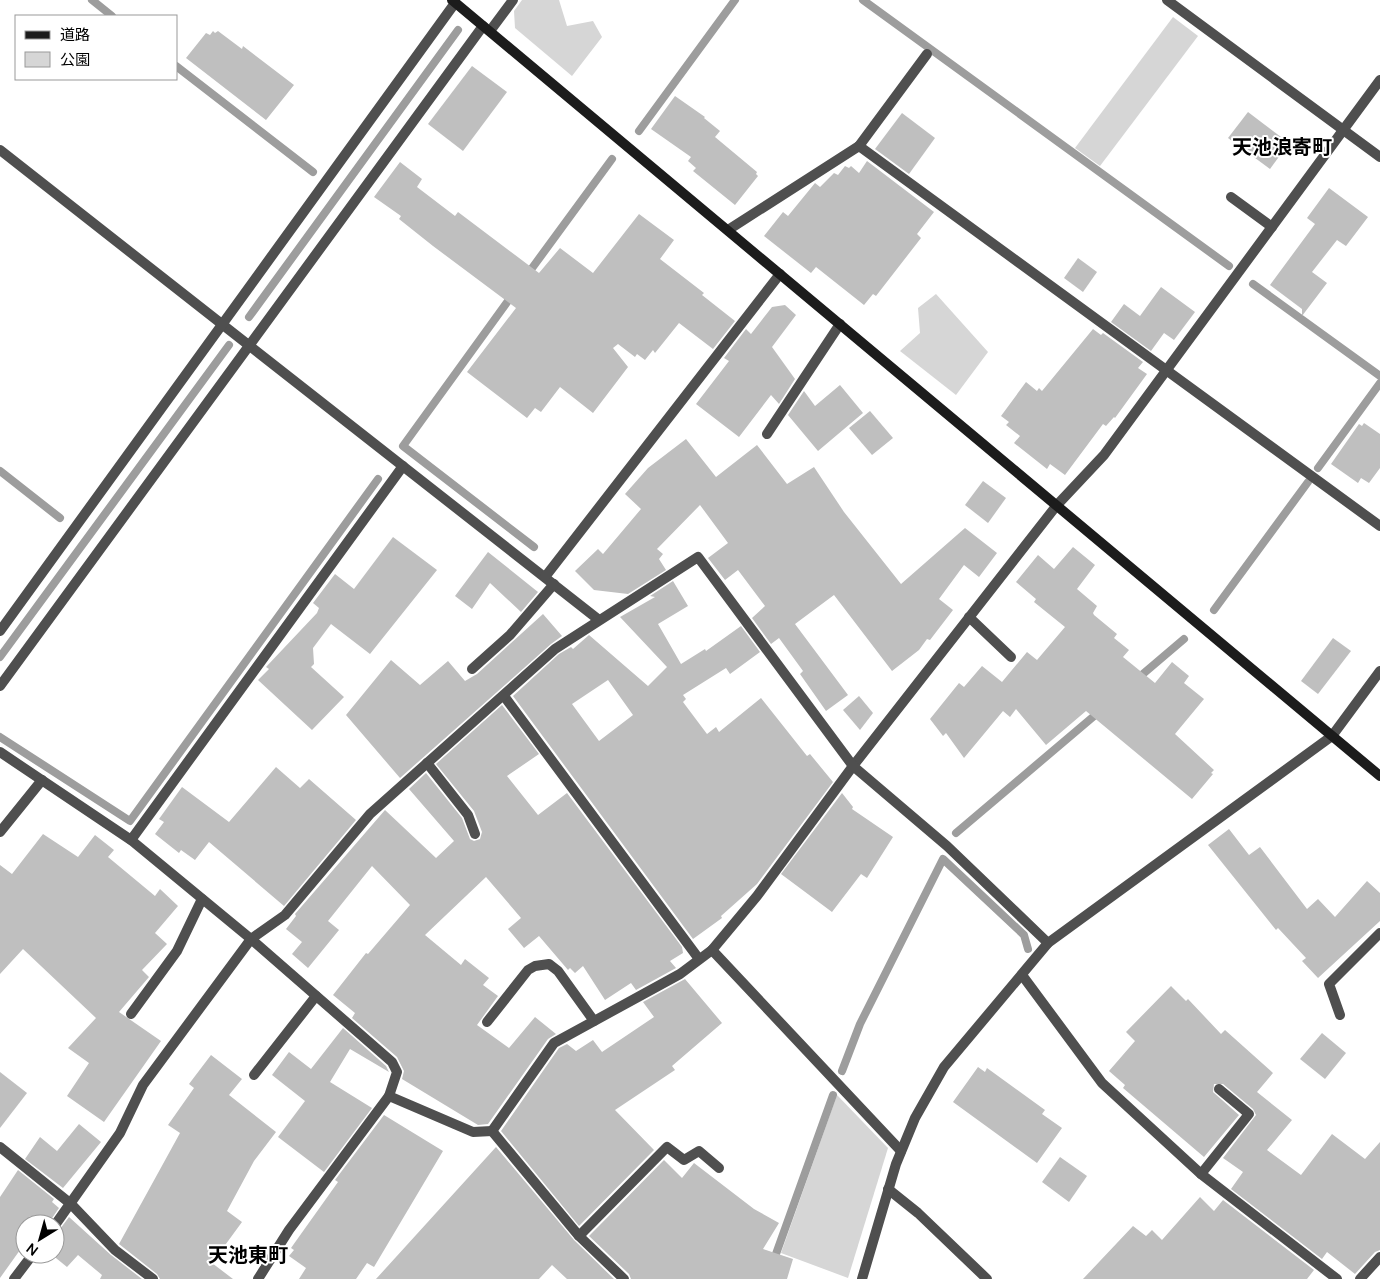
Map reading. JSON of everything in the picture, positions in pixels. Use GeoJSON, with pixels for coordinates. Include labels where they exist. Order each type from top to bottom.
{"type":"FeatureCollection","features":[{"type":"Feature","properties":{"kind":"street"},"geometry":{"type":"LineString","coordinates":[[0,686],[249,344],[486,29],[512,0]]}},
{"type":"Feature","properties":{"kind":"street"},"geometry":{"type":"LineString","coordinates":[[1167,0],[1380,157]]}},
{"type":"Feature","properties":{"kind":"street"},"geometry":{"type":"LineString","coordinates":[[0,631],[224,324],[453,1],[1057,504],[1380,776]]}},
{"type":"Feature","properties":{"kind":"street"},"geometry":{"type":"LineString","coordinates":[[728,230],[860,146],[927,54]]}},
{"type":"Feature","properties":{"kind":"street"},"geometry":{"type":"LineString","coordinates":[[492,1131],[554,1043],[680,974],[712,950],[757,896],[853,766],[1057,504],[1104,455],[1380,80]]}},
{"type":"Feature","properties":{"kind":"street"},"geometry":{"type":"LineString","coordinates":[[860,146],[1380,526]]}},
{"type":"Feature","properties":{"kind":"street"},"geometry":{"type":"LineString","coordinates":[[0,150],[599,620]]}},
{"type":"Feature","properties":{"kind":"street"},"geometry":{"type":"LineString","coordinates":[[1231,197],[1272,227]]}},
{"type":"Feature","properties":{"kind":"street"},"geometry":{"type":"LineString","coordinates":[[545,577],[780,274]]}},
{"type":"Feature","properties":{"kind":"street"},"geometry":{"type":"LineString","coordinates":[[767,434],[840,324]]}},
{"type":"Feature","properties":{"kind":"street"},"geometry":{"type":"LineString","coordinates":[[131,840],[404,466]]}},
{"type":"Feature","properties":{"kind":"street"},"geometry":{"type":"LineString","coordinates":[[63,1214],[120,1133],[144,1085],[250,938],[285,914],[370,814],[555,649],[698,557],[853,766],[947,846],[1048,943]]}},
{"type":"Feature","properties":{"kind":"street"},"geometry":{"type":"LineString","coordinates":[[472,668],[510,635],[554,584]]}},
{"type":"Feature","properties":{"kind":"street"},"geometry":{"type":"LineString","coordinates":[[968,617],[1011,657]]}},
{"type":"Feature","properties":{"kind":"street"},"geometry":{"type":"LineString","coordinates":[[862,1279],[888,1190],[915,1118],[944,1067],[1048,943],[1332,736],[1380,671]]}},
{"type":"Feature","properties":{"kind":"street"},"geometry":{"type":"LineString","coordinates":[[504,696],[699,959]]}},
{"type":"Feature","properties":{"kind":"street"},"geometry":{"type":"LineString","coordinates":[[0,752],[131,840],[250,938],[392,1062],[397,1072],[390,1096],[289,1230],[258,1279]]}},
{"type":"Feature","properties":{"kind":"street"},"geometry":{"type":"LineString","coordinates":[[428,763],[468,816],[475,834]]}},
{"type":"Feature","properties":{"kind":"street"},"geometry":{"type":"LineString","coordinates":[[0,832],[42,780]]}},
{"type":"Feature","properties":{"kind":"street"},"geometry":{"type":"LineString","coordinates":[[131,1014],[177,951],[202,899]]}},
{"type":"Feature","properties":{"kind":"street"},"geometry":{"type":"LineString","coordinates":[[1340,1015],[1329,984],[1380,933]]}},
{"type":"Feature","properties":{"kind":"street"},"geometry":{"type":"LineString","coordinates":[[712,950],[902,1151]]}},
{"type":"Feature","properties":{"kind":"street"},"geometry":{"type":"LineString","coordinates":[[487,1022],[528,970],[536,966],[548,964],[558,971],[594,1021]]}},
{"type":"Feature","properties":{"kind":"street"},"geometry":{"type":"LineString","coordinates":[[1022,975],[1102,1083],[1201,1174],[1330,1277]]}},
{"type":"Feature","properties":{"kind":"street"},"geometry":{"type":"LineString","coordinates":[[254,1075],[316,996]]}},
{"type":"Feature","properties":{"kind":"street"},"geometry":{"type":"LineString","coordinates":[[1201,1174],[1250,1114],[1219,1089]]}},
{"type":"Feature","properties":{"kind":"street"},"geometry":{"type":"LineString","coordinates":[[390,1096],[473,1132],[492,1131]]}},
{"type":"Feature","properties":{"kind":"street"},"geometry":{"type":"LineString","coordinates":[[492,1131],[579,1236],[624,1279]]}},
{"type":"Feature","properties":{"kind":"street"},"geometry":{"type":"LineString","coordinates":[[0,1147],[71,1204],[115,1250],[153,1279]]}},
{"type":"Feature","properties":{"kind":"street"},"geometry":{"type":"LineString","coordinates":[[579,1236],[667,1147],[684,1160],[699,1152],[719,1168]]}},
{"type":"Feature","properties":{"kind":"street"},"geometry":{"type":"LineString","coordinates":[[888,1190],[918,1213],[987,1279]]}},
{"type":"Feature","properties":{"kind":"street"},"geometry":{"type":"LineString","coordinates":[[1360,1279],[1380,1257]]}},
{"type":"Feature","properties":{"kind":"street"},"geometry":{"type":"LineString","coordinates":[[14,1279],[25,1264]]}},
{"type":"Feature","properties":{"kind":"green space"},"geometry":{"type":"Polygon","coordinates":[[[522,0],[559,0],[567,26],[593,21],[602,37],[572,76],[515,28],[514,11],[522,0]]]}},
{"type":"Feature","properties":{"kind":"green space"},"geometry":{"type":"Polygon","coordinates":[[[1173,17],[1198,36],[1100,166],[1075,148],[1173,17]]]}},
{"type":"Feature","properties":{"kind":"green space"},"geometry":{"type":"Polygon","coordinates":[[[936,294],[988,352],[956,395],[900,351],[920,333],[918,308],[936,294]]]}},
{"type":"Feature","properties":{"kind":"green space"},"geometry":{"type":"Polygon","coordinates":[[[837,1095],[888,1148],[848,1278],[781,1253],[837,1095]]]}},
{"type":"Feature","properties":{"kind":"building"},"geometry":{"type":"Polygon","coordinates":[[[213,31],[215,33],[218,31],[242,49],[243,46],[294,85],[266,120],[186,58],[206,33],[210,35],[213,31]]]}},
{"type":"Feature","properties":{"kind":"building"},"geometry":{"type":"Polygon","coordinates":[[[472,66],[507,92],[463,151],[428,124],[472,66]]]}},
{"type":"Feature","properties":{"kind":"building"},"geometry":{"type":"Polygon","coordinates":[[[675,96],[705,117],[720,131],[715,137],[757,172],[758,176],[735,205],[693,171],[696,168],[688,161],[691,157],[651,129],[675,96]]]}},
{"type":"Feature","properties":{"kind":"building"},"geometry":{"type":"Polygon","coordinates":[[[1248,112],[1289,143],[1270,169],[1228,138],[1248,112]]]}},
{"type":"Feature","properties":{"kind":"building"},"geometry":{"type":"Polygon","coordinates":[[[902,113],[935,138],[909,174],[875,149],[902,113]]]}},
{"type":"Feature","properties":{"kind":"building"},"geometry":{"type":"Polygon","coordinates":[[[867,161],[934,212],[917,234],[921,238],[876,296],[873,294],[864,305],[816,267],[811,273],[764,236],[783,212],[788,216],[815,183],[820,187],[834,173],[838,175],[845,166],[849,168],[851,166],[859,173],[867,161]]]}},
{"type":"Feature","properties":{"kind":"building"},"geometry":{"type":"Polygon","coordinates":[[[400,162],[422,179],[417,187],[455,216],[458,212],[539,273],[560,248],[593,273],[639,214],[674,240],[660,259],[704,293],[702,295],[735,321],[713,349],[679,323],[655,353],[653,350],[645,360],[637,354],[635,357],[618,344],[613,348],[628,367],[593,413],[560,387],[541,412],[535,408],[527,418],[467,372],[516,308],[433,246],[399,219],[401,216],[374,197],[400,162]]]}},
{"type":"Feature","properties":{"kind":"building"},"geometry":{"type":"Polygon","coordinates":[[[1329,188],[1368,217],[1346,246],[1337,240],[1312,272],[1327,283],[1302,316],[1302,309],[1270,285],[1315,224],[1307,218],[1329,188]]]}},
{"type":"Feature","properties":{"kind":"building"},"geometry":{"type":"Polygon","coordinates":[[[1078,258],[1097,272],[1083,292],[1064,278],[1078,258]]]}},
{"type":"Feature","properties":{"kind":"building"},"geometry":{"type":"Polygon","coordinates":[[[1161,287],[1195,312],[1174,340],[1164,333],[1151,351],[1111,322],[1124,304],[1140,316],[1161,287]]]}},
{"type":"Feature","properties":{"kind":"building"},"geometry":{"type":"Polygon","coordinates":[[[785,305],[796,315],[772,347],[795,379],[779,404],[771,395],[739,437],[696,404],[729,361],[724,358],[746,329],[751,334],[772,307],[785,305]]]}},
{"type":"Feature","properties":{"kind":"building"},"geometry":{"type":"Polygon","coordinates":[[[1093,329],[1101,335],[1103,333],[1143,362],[1138,368],[1147,374],[1115,418],[1106,426],[1103,424],[1065,475],[1050,464],[1047,469],[1014,443],[1020,436],[1006,425],[1009,422],[1001,416],[1026,382],[1037,391],[1039,388],[1042,391],[1093,329]]]}},
{"type":"Feature","properties":{"kind":"building"},"geometry":{"type":"Polygon","coordinates":[[[840,385],[863,413],[818,451],[788,415],[804,391],[815,406],[840,385]]]}},
{"type":"Feature","properties":{"kind":"building"},"geometry":{"type":"Polygon","coordinates":[[[870,411],[893,438],[872,455],[849,428],[870,411]]]}},
{"type":"Feature","properties":{"kind":"building"},"geometry":{"type":"Polygon","coordinates":[[[1364,423],[1380,434],[1380,468],[1369,483],[1361,478],[1358,483],[1331,464],[1359,424],[1362,426],[1364,423]]]}},
{"type":"Feature","properties":{"kind":"building"},"geometry":{"type":"Polygon","coordinates":[[[686,439],[716,477],[757,445],[787,484],[814,467],[844,512],[901,584],[965,528],[997,553],[979,577],[964,565],[939,599],[953,610],[930,640],[927,639],[919,650],[892,671],[834,595],[795,624],[848,695],[826,711],[800,674],[803,671],[779,638],[771,644],[752,618],[765,606],[738,570],[725,580],[708,558],[728,543],[700,505],[657,549],[663,554],[659,559],[666,570],[628,594],[594,590],[575,571],[598,549],[603,554],[641,509],[625,494],[648,468],[686,439]]]}},
{"type":"Feature","properties":{"kind":"building"},"geometry":{"type":"Polygon","coordinates":[[[983,481],[1006,498],[988,523],[965,505],[983,481]]]}},
{"type":"Feature","properties":{"kind":"building"},"geometry":{"type":"Polygon","coordinates":[[[393,537],[437,570],[370,654],[331,624],[313,648],[314,664],[311,667],[344,697],[312,730],[258,680],[269,669],[266,667],[317,613],[319,608],[313,603],[335,574],[354,589],[393,537]]]}},
{"type":"Feature","properties":{"kind":"building"},"geometry":{"type":"Polygon","coordinates":[[[1073,547],[1095,565],[1077,589],[1097,606],[1093,613],[1094,615],[1117,634],[1114,638],[1129,650],[1123,657],[1155,683],[1172,662],[1189,676],[1184,683],[1204,699],[1175,734],[1214,770],[1211,773],[1213,774],[1192,799],[1086,711],[1046,745],[1016,709],[1010,717],[1003,711],[964,758],[946,733],[943,736],[930,719],[959,683],[964,687],[982,666],[1002,682],[1027,652],[1037,660],[1065,627],[1034,602],[1036,599],[1016,582],[1038,555],[1054,569],[1073,547]]]}},
{"type":"Feature","properties":{"kind":"building"},"geometry":{"type":"Polygon","coordinates":[[[488,552],[538,592],[521,612],[490,583],[472,609],[455,596],[488,552]]]}},
{"type":"Feature","properties":{"kind":"building"},"geometry":{"type":"Polygon","coordinates":[[[673,581],[688,606],[658,624],[681,664],[705,649],[706,651],[741,626],[760,652],[730,674],[726,668],[683,695],[686,699],[683,702],[707,734],[716,727],[719,732],[761,698],[807,756],[810,754],[833,782],[757,884],[721,916],[722,918],[693,939],[513,696],[559,654],[571,647],[573,649],[589,635],[648,686],[667,667],[620,617],[655,597],[650,596],[673,581]],[[608,680],[572,704],[599,741],[633,715],[608,680]]]}},
{"type":"Feature","properties":{"kind":"building"},"geometry":{"type":"Polygon","coordinates":[[[543,614],[562,636],[400,778],[346,715],[391,660],[420,685],[448,661],[465,681],[477,674],[543,614]]]}},
{"type":"Feature","properties":{"kind":"building"},"geometry":{"type":"Polygon","coordinates":[[[1333,638],[1351,651],[1318,694],[1301,681],[1333,638]]]}},
{"type":"Feature","properties":{"kind":"building"},"geometry":{"type":"Polygon","coordinates":[[[859,696],[873,713],[860,730],[843,710],[859,696]]]}},
{"type":"Feature","properties":{"kind":"building"},"geometry":{"type":"Polygon","coordinates":[[[502,705],[539,754],[507,776],[538,815],[567,793],[682,947],[683,953],[670,961],[676,968],[636,990],[631,983],[605,1000],[583,966],[575,973],[570,968],[568,970],[539,936],[524,948],[508,929],[521,918],[486,877],[425,935],[461,965],[465,959],[489,978],[483,985],[498,996],[477,1025],[509,1048],[535,1017],[556,1034],[548,1039],[488,1124],[478,1125],[402,1079],[404,1071],[397,1057],[352,1018],[355,1013],[333,995],[366,953],[368,954],[410,905],[372,866],[328,921],[339,930],[308,968],[292,954],[302,942],[286,929],[296,916],[295,914],[385,810],[436,858],[454,841],[409,789],[426,773],[462,818],[470,839],[474,841],[480,839],[482,832],[474,811],[436,764],[502,705]]]}},
{"type":"Feature","properties":{"kind":"building"},"geometry":{"type":"Polygon","coordinates":[[[276,767],[300,788],[309,779],[356,820],[284,906],[209,842],[195,860],[181,850],[179,853],[155,834],[164,822],[159,819],[182,787],[229,822],[276,767]]]}},
{"type":"Feature","properties":{"kind":"building"},"geometry":{"type":"Polygon","coordinates":[[[842,793],[853,807],[852,809],[893,837],[867,878],[861,874],[832,912],[781,874],[842,793]]]}},
{"type":"Feature","properties":{"kind":"building"},"geometry":{"type":"Polygon","coordinates":[[[1229,829],[1249,855],[1260,847],[1307,909],[1318,899],[1335,917],[1367,881],[1380,893],[1380,921],[1318,978],[1302,961],[1306,958],[1278,928],[1276,930],[1208,845],[1229,829]]]}},
{"type":"Feature","properties":{"kind":"building"},"geometry":{"type":"Polygon","coordinates":[[[43,834],[78,857],[95,835],[114,850],[108,857],[155,896],[160,889],[178,906],[155,933],[167,944],[142,970],[149,977],[119,1012],[161,1041],[104,1122],[67,1096],[89,1063],[68,1048],[96,1018],[23,949],[0,974],[0,865],[12,874],[43,834]]]}},
{"type":"Feature","properties":{"kind":"building"},"geometry":{"type":"Polygon","coordinates":[[[685,979],[722,1023],[672,1066],[675,1070],[615,1110],[654,1150],[579,1226],[501,1131],[559,1048],[567,1044],[576,1051],[593,1040],[602,1052],[654,1017],[643,1002],[685,979]]]}},
{"type":"Feature","properties":{"kind":"building"},"geometry":{"type":"Polygon","coordinates":[[[1171,986],[1186,1001],[1188,999],[1221,1034],[1225,1030],[1273,1073],[1257,1092],[1292,1120],[1267,1150],[1301,1175],[1332,1134],[1365,1159],[1380,1142],[1380,1250],[1375,1252],[1355,1274],[1327,1252],[1322,1259],[1231,1189],[1243,1172],[1223,1158],[1256,1115],[1253,1109],[1223,1084],[1214,1084],[1213,1092],[1239,1115],[1204,1157],[1123,1088],[1125,1085],[1109,1071],[1135,1041],[1126,1032],[1171,986]]]}},
{"type":"Feature","properties":{"kind":"building"},"geometry":{"type":"Polygon","coordinates":[[[343,1028],[386,1066],[389,1072],[350,1049],[330,1082],[372,1108],[324,1172],[278,1137],[305,1101],[272,1075],[289,1052],[311,1069],[343,1028]]]}},
{"type":"Feature","properties":{"kind":"building"},"geometry":{"type":"Polygon","coordinates":[[[1322,1033],[1346,1053],[1325,1079],[1300,1059],[1322,1033]]]}},
{"type":"Feature","properties":{"kind":"building"},"geometry":{"type":"Polygon","coordinates":[[[211,1055],[242,1079],[229,1095],[276,1132],[254,1161],[227,1211],[242,1222],[212,1263],[233,1279],[160,1279],[157,1274],[119,1244],[180,1133],[168,1125],[194,1088],[189,1084],[211,1055]]]}},
{"type":"Feature","properties":{"kind":"building"},"geometry":{"type":"Polygon","coordinates":[[[978,1067],[985,1072],[987,1068],[1045,1110],[1042,1114],[1062,1128],[1037,1163],[953,1102],[978,1067]]]}},
{"type":"Feature","properties":{"kind":"building"},"geometry":{"type":"Polygon","coordinates":[[[0,1072],[27,1093],[0,1128],[0,1072]]]}},
{"type":"Feature","properties":{"kind":"building"},"geometry":{"type":"Polygon","coordinates":[[[384,1115],[443,1151],[374,1267],[367,1263],[356,1279],[299,1279],[306,1268],[289,1256],[294,1250],[291,1248],[338,1182],[335,1180],[384,1115]]]}},
{"type":"Feature","properties":{"kind":"building"},"geometry":{"type":"Polygon","coordinates":[[[79,1124],[101,1142],[63,1188],[25,1159],[40,1137],[57,1151],[79,1124]]]}},
{"type":"Feature","properties":{"kind":"building"},"geometry":{"type":"Polygon","coordinates":[[[496,1147],[574,1240],[614,1279],[567,1279],[552,1265],[539,1279],[376,1279],[496,1147]]]}},
{"type":"Feature","properties":{"kind":"building"},"geometry":{"type":"Polygon","coordinates":[[[1060,1157],[1087,1176],[1069,1202],[1042,1182],[1060,1157]]]}},
{"type":"Feature","properties":{"kind":"building"},"geometry":{"type":"Polygon","coordinates":[[[664,1160],[682,1178],[694,1163],[754,1209],[779,1223],[763,1249],[793,1259],[787,1279],[631,1279],[629,1274],[589,1236],[664,1160]]]}},
{"type":"Feature","properties":{"kind":"building"},"geometry":{"type":"Polygon","coordinates":[[[18,1170],[54,1199],[52,1202],[59,1208],[55,1214],[15,1214],[15,1257],[0,1278],[0,1197],[18,1170]]]}},
{"type":"Feature","properties":{"kind":"building"},"geometry":{"type":"Polygon","coordinates":[[[1200,1197],[1214,1211],[1223,1200],[1314,1270],[1307,1279],[1083,1279],[1133,1226],[1146,1236],[1152,1230],[1162,1240],[1200,1197]]]}},
{"type":"Feature","properties":{"kind":"building"},"geometry":{"type":"Polygon","coordinates":[[[69,1217],[111,1255],[142,1279],[100,1279],[102,1275],[78,1255],[67,1267],[63,1264],[65,1264],[65,1222],[69,1217]]]}},
{"type":"Feature","properties":{"kind":"waterway"},"geometry":{"type":"LineString","coordinates":[[92,0],[111,15]]}},
{"type":"Feature","properties":{"kind":"waterway"},"geometry":{"type":"LineString","coordinates":[[639,131],[735,0]]}},
{"type":"Feature","properties":{"kind":"waterway"},"geometry":{"type":"LineString","coordinates":[[863,0],[1229,266]]}},
{"type":"Feature","properties":{"kind":"waterway"},"geometry":{"type":"LineString","coordinates":[[249,317],[458,30]]}},
{"type":"Feature","properties":{"kind":"waterway"},"geometry":{"type":"LineString","coordinates":[[178,68],[313,172]]}},
{"type":"Feature","properties":{"kind":"waterway"},"geometry":{"type":"LineString","coordinates":[[527,275],[612,159]]}},
{"type":"Feature","properties":{"kind":"waterway"},"geometry":{"type":"LineString","coordinates":[[1253,284],[1380,376]]}},
{"type":"Feature","properties":{"kind":"waterway"},"geometry":{"type":"LineString","coordinates":[[513,294],[403,446],[534,547]]}},
{"type":"Feature","properties":{"kind":"waterway"},"geometry":{"type":"LineString","coordinates":[[0,657],[229,345]]}},
{"type":"Feature","properties":{"kind":"waterway"},"geometry":{"type":"LineString","coordinates":[[1318,468],[1380,383]]}},
{"type":"Feature","properties":{"kind":"waterway"},"geometry":{"type":"LineString","coordinates":[[0,471],[60,518]]}},
{"type":"Feature","properties":{"kind":"waterway"},"geometry":{"type":"LineString","coordinates":[[0,737],[130,821],[378,479]]}},
{"type":"Feature","properties":{"kind":"waterway"},"geometry":{"type":"LineString","coordinates":[[1214,610],[1308,482]]}},
{"type":"Feature","properties":{"kind":"waterway"},"geometry":{"type":"LineString","coordinates":[[1137,679],[1184,639]]}},
{"type":"Feature","properties":{"kind":"waterway"},"geometry":{"type":"LineString","coordinates":[[956,833],[1100,711]]}},
{"type":"Feature","properties":{"kind":"waterway"},"geometry":{"type":"LineString","coordinates":[[842,1071],[860,1024],[943,859],[1024,935],[1028,949]]}},
{"type":"Feature","properties":{"kind":"waterway"},"geometry":{"type":"LineString","coordinates":[[767,1279],[833,1095]]}},
{"type":"Feature","properties":{"kind":"district","name":"天池浪寄町"},"geometry":{"type":"Point","coordinates":[1282,147]}},
{"type":"Feature","properties":{"kind":"district","name":"天池東町"},"geometry":{"type":"Point","coordinates":[248,1255]}}]}
